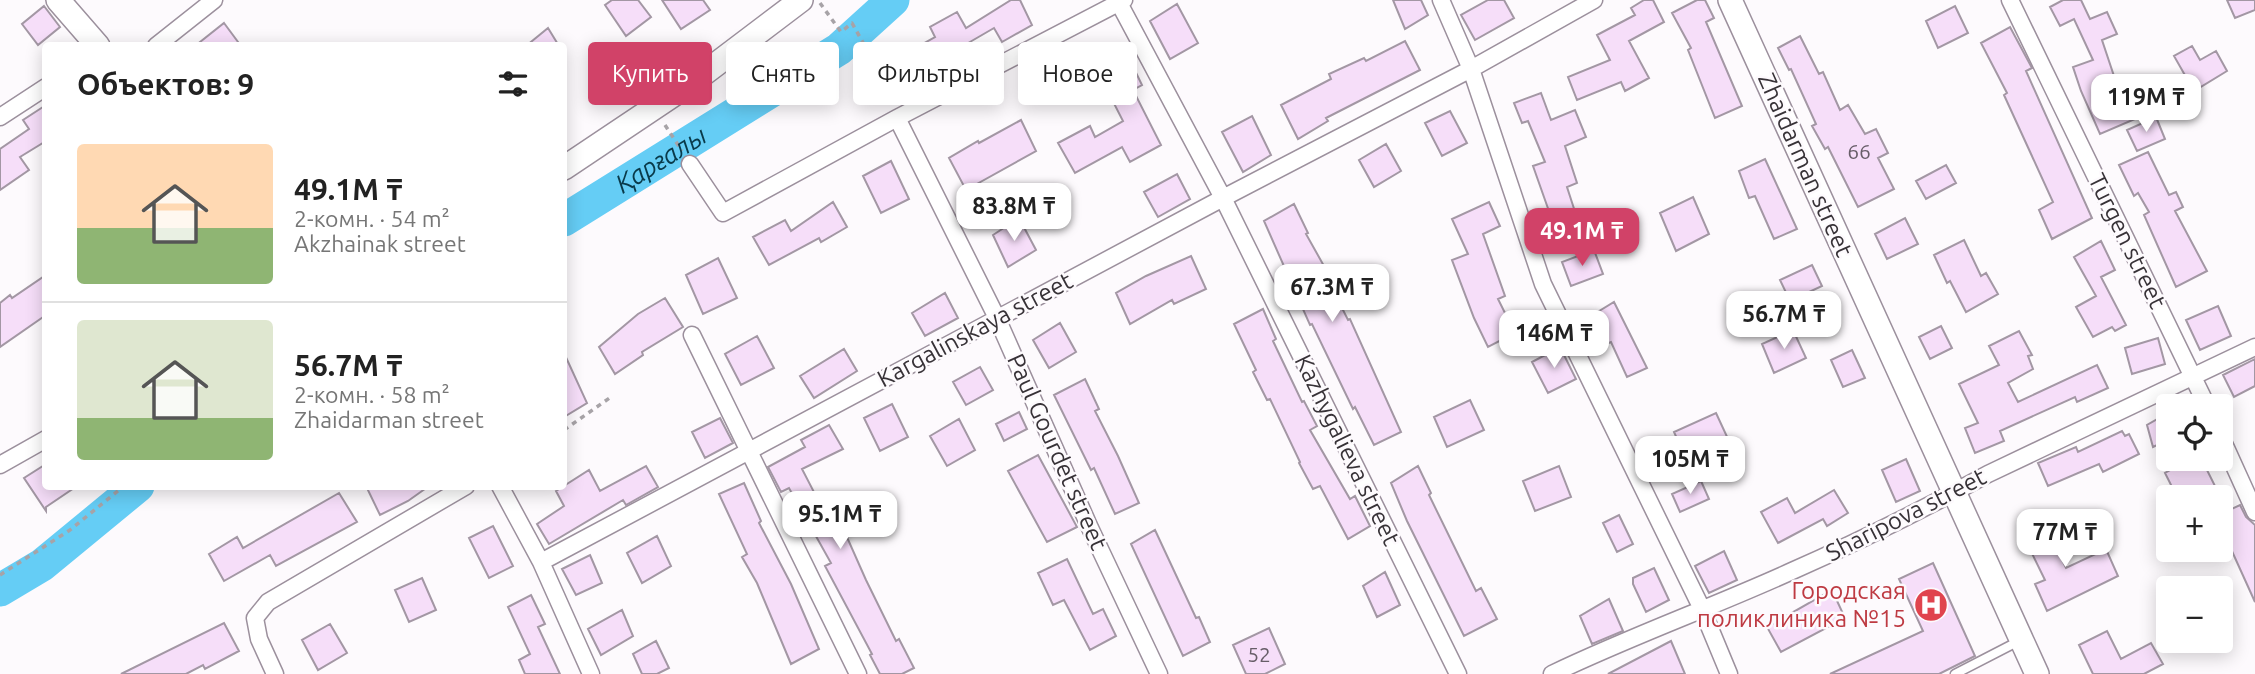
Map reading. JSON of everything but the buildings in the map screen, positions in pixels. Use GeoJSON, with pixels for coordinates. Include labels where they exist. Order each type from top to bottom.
{"type":"FeatureCollection","features":[{"type":"Feature","properties":{"kind":"street"},"geometry":{"type":"LineString","coordinates":[[58,0],[95,42]]}},
{"type":"Feature","properties":{"kind":"street"},"geometry":{"type":"LineString","coordinates":[[161,42],[214,0]]}},
{"type":"Feature","properties":{"kind":"street"},"geometry":{"type":"LineString","coordinates":[[1441,0],[1471,69],[1543,284],[1702,609],[1729,674]]}},
{"type":"Feature","properties":{"kind":"street","name":"Kargalinskaya street"},"geometry":{"type":"LineString","coordinates":[[541,562],[749,449],[1471,69],[1594,0]]}},
{"type":"Feature","properties":{"kind":"street","name":"Zhaidarman street"},"geometry":{"type":"LineString","coordinates":[[1730,0],[2037,674]]}},
{"type":"Feature","properties":{"kind":"street","name":"Turgen street"},"geometry":{"type":"LineString","coordinates":[[2010,0],[2201,394]]}},
{"type":"Feature","properties":{"kind":"street"},"geometry":{"type":"LineString","coordinates":[[567,166],[810,1]]}},
{"type":"Feature","properties":{"kind":"street"},"geometry":{"type":"LineString","coordinates":[[690,164],[723,213],[897,118],[1122,1]]}},
{"type":"Feature","properties":{"kind":"street","name":"Kazhygalieva street"},"geometry":{"type":"LineString","coordinates":[[1122,1],[1223,198],[1458,674]]}},
{"type":"Feature","properties":{"kind":"street"},"geometry":{"type":"LineString","coordinates":[[0,117],[42,90]]}},
{"type":"Feature","properties":{"kind":"street","name":"Paul Gourdet street"},"geometry":{"type":"LineString","coordinates":[[897,118],[997,318],[1159,674]]}},
{"type":"Feature","properties":{"kind":"street"},"geometry":{"type":"LineString","coordinates":[[692,335],[858,674]]}},
{"type":"Feature","properties":{"kind":"street","name":"Sharipova street"},"geometry":{"type":"LineString","coordinates":[[1552,674],[1611,646],[1793,571],[2255,346]]}},
{"type":"Feature","properties":{"kind":"street"},"geometry":{"type":"LineString","coordinates":[[0,465],[42,441]]}},
{"type":"Feature","properties":{"kind":"street"},"geometry":{"type":"LineString","coordinates":[[2233,463],[2255,512]]}},
{"type":"Feature","properties":{"kind":"street"},"geometry":{"type":"LineString","coordinates":[[275,674],[259,639],[255,618],[268,602],[460,490]]}},
{"type":"Feature","properties":{"kind":"street"},"geometry":{"type":"LineString","coordinates":[[502,490],[541,562],[591,674]]}},
{"type":"Feature","properties":{"kind":"lane"},"geometry":{"type":"LineString","coordinates":[[1955,674],[2022,640]]}},
{"type":"Feature","properties":{"kind":"path"},"geometry":{"type":"LineString","coordinates":[[810,1],[841,32],[852,23],[863,42]]}},
{"type":"Feature","properties":{"kind":"path"},"geometry":{"type":"LineString","coordinates":[[660,117],[675,139]]}},
{"type":"Feature","properties":{"kind":"path"},"geometry":{"type":"LineString","coordinates":[[567,428],[611,397]]}},
{"type":"Feature","properties":{"kind":"path"},"geometry":{"type":"LineString","coordinates":[[0,575],[70,530],[119,490]]}},
{"type":"Feature","properties":{"kind":"waterway","name":"Қарғалы"},"geometry":{"type":"LineString","coordinates":[[567,218],[839,49],[893,0]]}},
{"type":"Feature","properties":{"kind":"waterway","name":"Қарғалы"},"geometry":{"type":"LineString","coordinates":[[0,590],[42,565],[133,490]]}},
{"type":"Feature","properties":{"kind":"place","name":"Городская поликлиника №15"},"geometry":{"type":"Point","coordinates":[1931,605]}}]}
